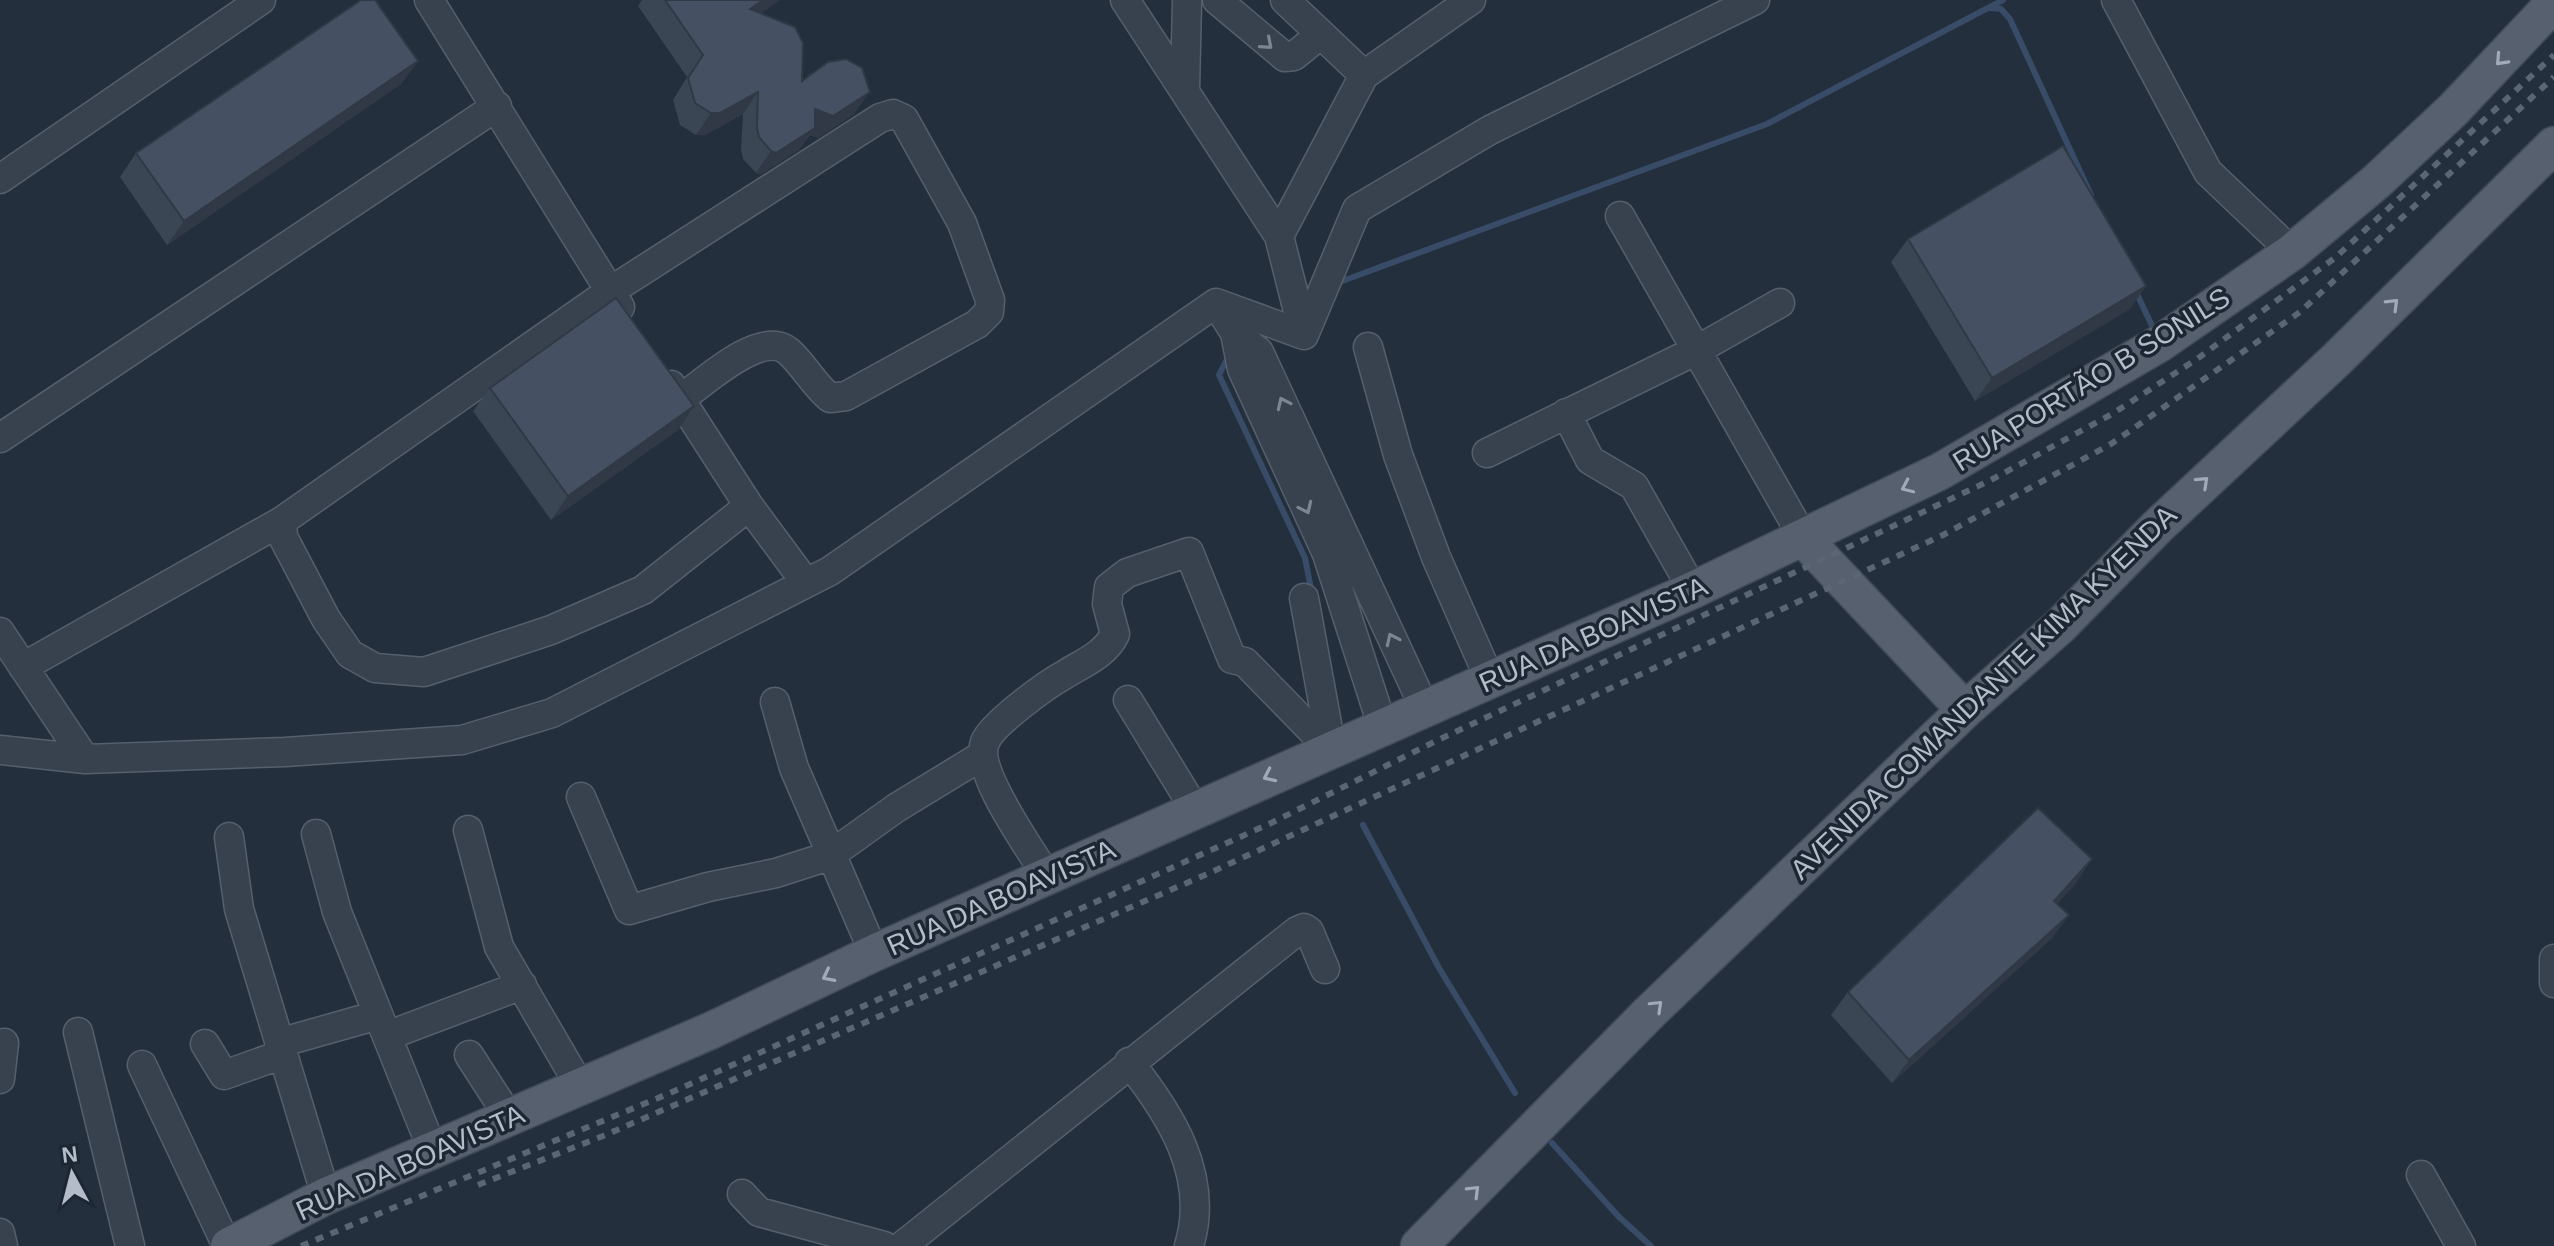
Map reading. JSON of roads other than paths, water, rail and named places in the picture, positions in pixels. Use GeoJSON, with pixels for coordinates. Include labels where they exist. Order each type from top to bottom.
{"type":"FeatureCollection","features":[{"type":"Feature","properties":{"kind":"main road","name":"RUA PORTÃO B SONILS"},"geometry":{"type":"LineString","coordinates":[[1790,545],[1837,519],[1939,472],[2069,398],[2159,344],[2292,252],[2376,182],[2453,110],[2554,3]]}},
{"type":"Feature","properties":{"kind":"main road","name":"AVENIDA COMANDANTE KIMA KYENDA"},"geometry":{"type":"LineString","coordinates":[[1419,1246],[1649,1013],[1965,710],[2060,626],[2166,518],[2336,360],[2554,145]]}},
{"type":"Feature","properties":{"kind":"main road","name":"RUA DA BOAVISTA"},"geometry":{"type":"LineString","coordinates":[[228,1246],[326,1196],[581,1088],[874,953],[1790,545]]}},
{"type":"Feature","properties":{"kind":"main road"},"geometry":{"type":"LineString","coordinates":[[1790,545],[1965,710]]}},
{"type":"Feature","properties":{"kind":"street"},"geometry":{"type":"LineString","coordinates":[[0,179],[261,0]]}},
{"type":"Feature","properties":{"kind":"street"},"geometry":{"type":"LineString","coordinates":[[429,0],[633,328]]}},
{"type":"Feature","properties":{"kind":"street"},"geometry":{"type":"LineString","coordinates":[[1125,0],[1279,236],[1304,335]]}},
{"type":"Feature","properties":{"kind":"street"},"geometry":{"type":"LineString","coordinates":[[1185,90],[1187,0]]}},
{"type":"Feature","properties":{"kind":"street"},"geometry":{"type":"LineString","coordinates":[[1217,0],[1285,57],[1294,56],[1321,34]]}},
{"type":"Feature","properties":{"kind":"street"},"geometry":{"type":"LineString","coordinates":[[1285,0],[1364,75]]}},
{"type":"Feature","properties":{"kind":"street"},"geometry":{"type":"LineString","coordinates":[[1279,236],[1364,75],[1471,0]]}},
{"type":"Feature","properties":{"kind":"street"},"geometry":{"type":"LineString","coordinates":[[1304,335],[1357,209],[1490,130],[1755,0]]}},
{"type":"Feature","properties":{"kind":"street"},"geometry":{"type":"LineString","coordinates":[[2116,0],[2208,172],[2292,252]]}},
{"type":"Feature","properties":{"kind":"street"},"geometry":{"type":"LineString","coordinates":[[0,438],[497,106]]}},
{"type":"Feature","properties":{"kind":"street"},"geometry":{"type":"LineString","coordinates":[[23,667],[282,521],[609,292],[880,118],[893,114],[904,119],[962,223],[990,300],[989,312],[977,324],[846,396],[830,398],[788,351],[775,343],[763,344],[740,357],[681,399]]}},
{"type":"Feature","properties":{"kind":"street"},"geometry":{"type":"LineString","coordinates":[[1620,216],[1697,350],[1790,545]]}},
{"type":"Feature","properties":{"kind":"street"},"geometry":{"type":"LineString","coordinates":[[1216,303],[1304,335]]}},
{"type":"Feature","properties":{"kind":"street"},"geometry":{"type":"LineString","coordinates":[[1216,303],[1235,333],[1259,352],[1425,709]]}},
{"type":"Feature","properties":{"kind":"street"},"geometry":{"type":"LineString","coordinates":[[0,750],[85,759],[285,752],[462,740],[552,713],[830,571],[1216,303]]}},
{"type":"Feature","properties":{"kind":"street"},"geometry":{"type":"LineString","coordinates":[[1487,453],[1697,350],[1780,303]]}},
{"type":"Feature","properties":{"kind":"street"},"geometry":{"type":"LineString","coordinates":[[1235,333],[1242,369],[1327,554],[1383,728]]}},
{"type":"Feature","properties":{"kind":"street"},"geometry":{"type":"LineString","coordinates":[[1368,347],[1398,455],[1436,557],[1490,680]]}},
{"type":"Feature","properties":{"kind":"street"},"geometry":{"type":"LineString","coordinates":[[657,363],[749,506],[806,583]]}},
{"type":"Feature","properties":{"kind":"street"},"geometry":{"type":"LineString","coordinates":[[1566,413],[1590,460],[1634,486],[1693,590]]}},
{"type":"Feature","properties":{"kind":"street"},"geometry":{"type":"LineString","coordinates":[[282,521],[283,537],[326,619],[350,654],[375,668],[424,672],[551,630],[643,590],[749,506]]}},
{"type":"Feature","properties":{"kind":"street"},"geometry":{"type":"LineString","coordinates":[[1048,878],[989,778],[983,755],[986,739],[1041,688],[1106,650],[1115,634],[1107,596],[1115,579],[1189,552],[1232,659],[1245,662],[1332,751]]}},
{"type":"Feature","properties":{"kind":"street"},"geometry":{"type":"LineString","coordinates":[[1304,598],[1332,751]]}},
{"type":"Feature","properties":{"kind":"street"},"geometry":{"type":"LineString","coordinates":[[0,632],[85,759]]}},
{"type":"Feature","properties":{"kind":"street"},"geometry":{"type":"LineString","coordinates":[[1128,700],[1196,811]]}},
{"type":"Feature","properties":{"kind":"street"},"geometry":{"type":"LineString","coordinates":[[775,702],[794,768],[829,856],[874,953]]}},
{"type":"Feature","properties":{"kind":"street"},"geometry":{"type":"LineString","coordinates":[[581,797],[629,910],[708,887],[776,873],[829,856],[896,808],[983,755]]}},
{"type":"Feature","properties":{"kind":"street"},"geometry":{"type":"LineString","coordinates":[[468,830],[499,947],[581,1088]]}},
{"type":"Feature","properties":{"kind":"street"},"geometry":{"type":"LineString","coordinates":[[316,834],[337,912],[433,1151]]}},
{"type":"Feature","properties":{"kind":"street"},"geometry":{"type":"LineString","coordinates":[[229,837],[239,909],[326,1196]]}},
{"type":"Feature","properties":{"kind":"street"},"geometry":{"type":"LineString","coordinates":[[902,1246],[1129,1062],[1300,929],[1309,931],[1325,969]]}},
{"type":"Feature","properties":{"kind":"street"},"geometry":{"type":"LineString","coordinates":[[2554,959],[2554,983]]}},
{"type":"Feature","properties":{"kind":"street"},"geometry":{"type":"LineString","coordinates":[[205,1044],[224,1075],[281,1049],[382,1026],[522,985]]}},
{"type":"Feature","properties":{"kind":"street"},"geometry":{"type":"LineString","coordinates":[[78,1032],[130,1246]]}},
{"type":"Feature","properties":{"kind":"street"},"geometry":{"type":"LineString","coordinates":[[0,1079],[4,1043]]}},
{"type":"Feature","properties":{"kind":"street"},"geometry":{"type":"LineString","coordinates":[[469,1055],[509,1117]]}},
{"type":"Feature","properties":{"kind":"street"},"geometry":{"type":"LineString","coordinates":[[1129,1062],[1172,1120],[1184,1144],[1196,1209],[1189,1246]]}},
{"type":"Feature","properties":{"kind":"street"},"geometry":{"type":"LineString","coordinates":[[142,1065],[228,1246]]}},
{"type":"Feature","properties":{"kind":"street"},"geometry":{"type":"LineString","coordinates":[[2421,1175],[2461,1246]]}},
{"type":"Feature","properties":{"kind":"street"},"geometry":{"type":"LineString","coordinates":[[742,1194],[759,1212],[884,1246]]}},
{"type":"Feature","properties":{"kind":"street"},"geometry":{"type":"LineString","coordinates":[[0,1233],[3,1246]]}},
{"type":"Feature","properties":{"kind":"waterway"},"geometry":{"type":"LineString","coordinates":[[1337,283],[1767,124],[2003,0]]}},
{"type":"Feature","properties":{"kind":"waterway"},"geometry":{"type":"LineString","coordinates":[[1991,8],[2001,9],[2010,19],[2091,195]]}},
{"type":"Feature","properties":{"kind":"waterway"},"geometry":{"type":"LineString","coordinates":[[2136,292],[2155,332]]}},
{"type":"Feature","properties":{"kind":"waterway"},"geometry":{"type":"LineString","coordinates":[[1226,361],[1219,375],[1305,558],[1312,594]]}},
{"type":"Feature","properties":{"kind":"waterway"},"geometry":{"type":"LineString","coordinates":[[1363,825],[1439,968],[1515,1093]]}},
{"type":"Feature","properties":{"kind":"waterway"},"geometry":{"type":"LineString","coordinates":[[1552,1143],[1619,1217],[1651,1246]]}},
{"type":"Feature","properties":{"kind":"railway"},"geometry":{"type":"LineString","coordinates":[[301,1246],[670,1093],[1269,824],[1436,741],[1991,480],[2112,414],[2197,359],[2336,257],[2554,55]]}},
{"type":"Feature","properties":{"kind":"railway"},"geometry":{"type":"LineString","coordinates":[[478,1185],[603,1136],[1205,875],[1943,535],[2111,444],[2300,312],[2554,77]]}}]}
